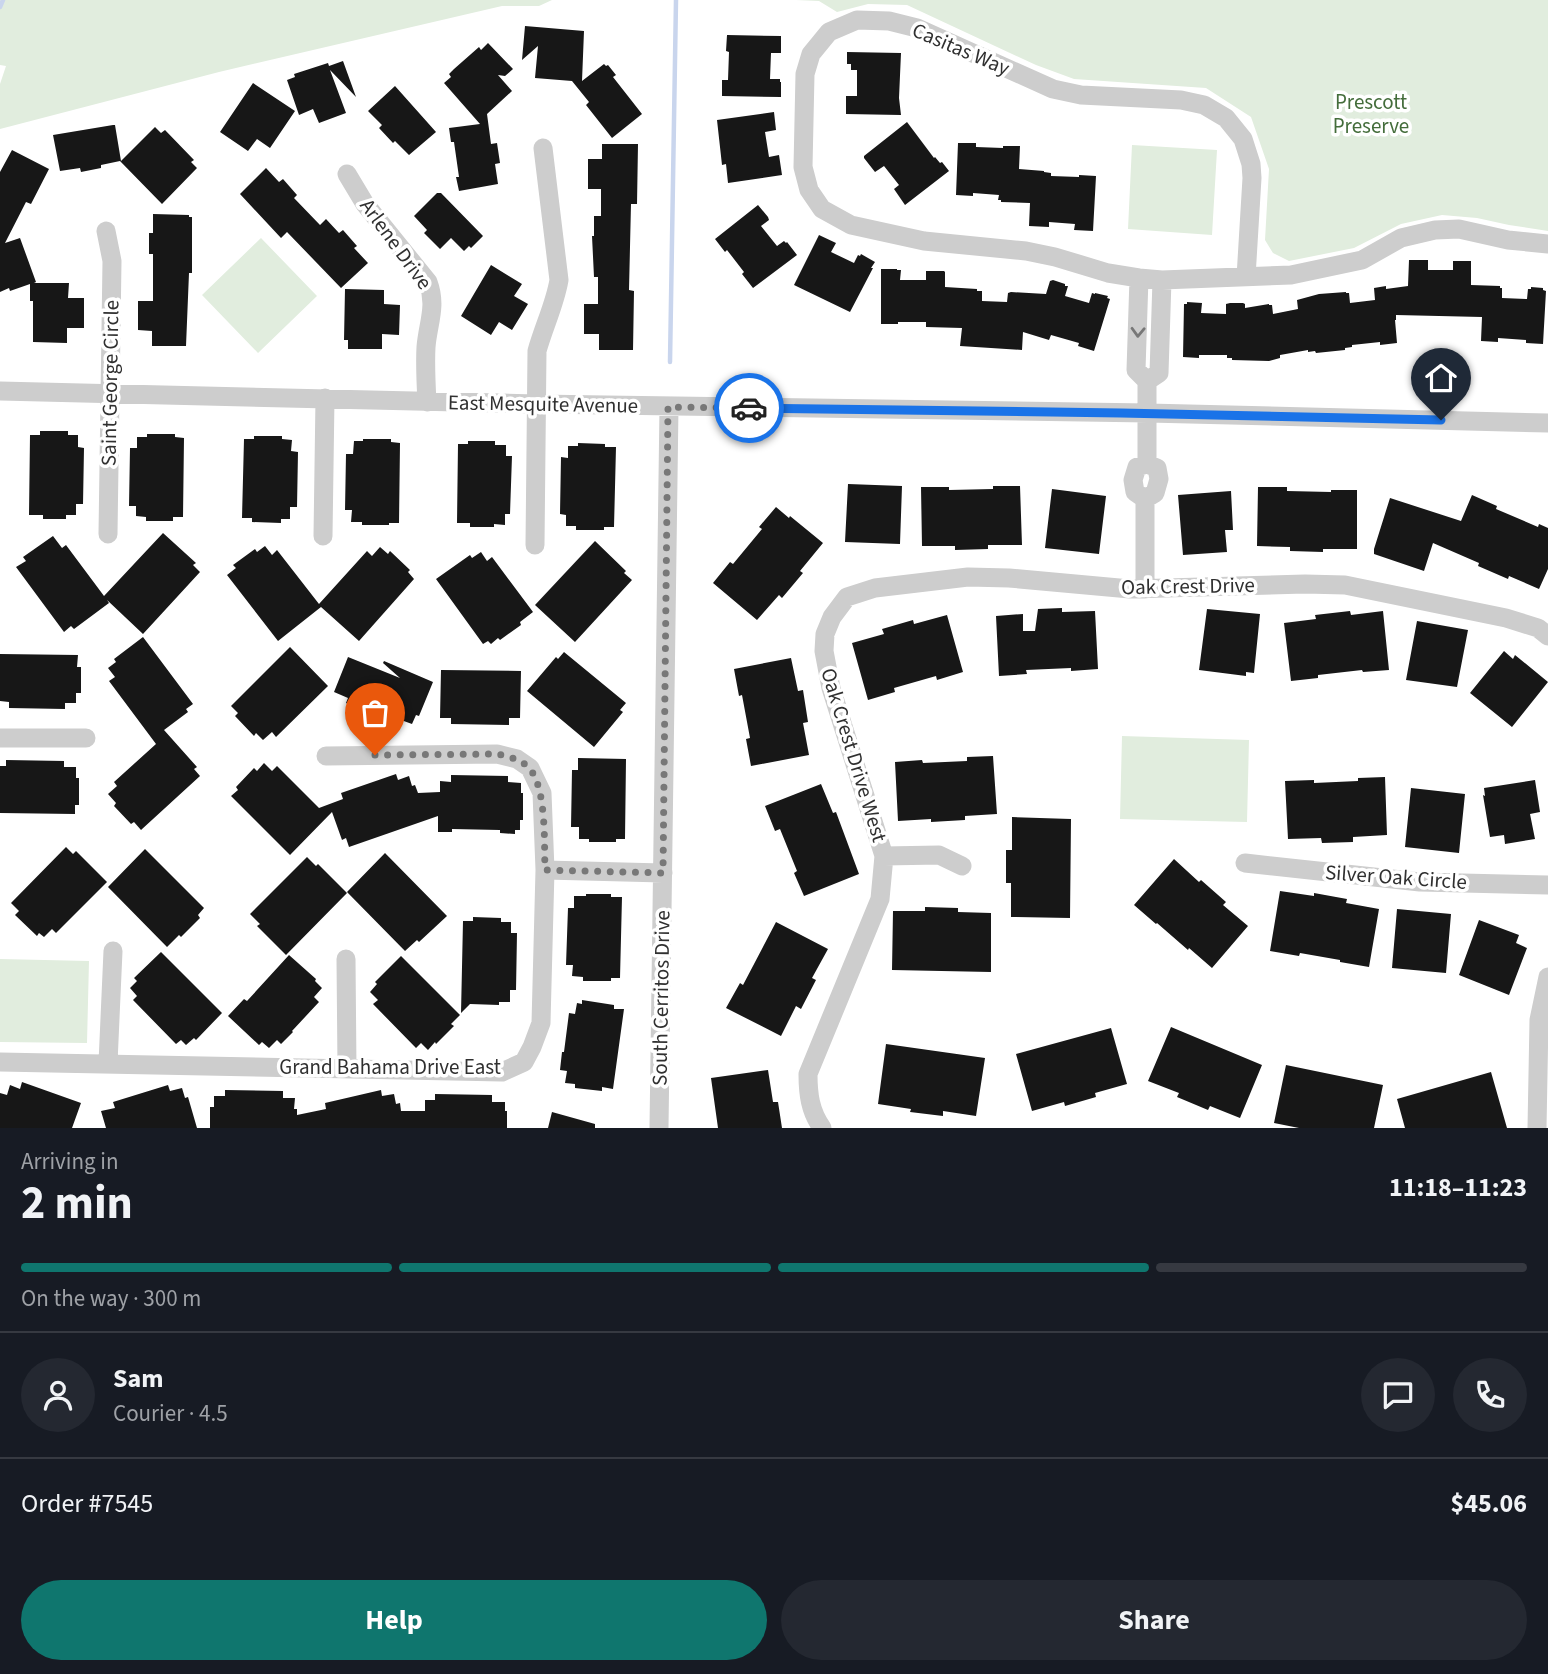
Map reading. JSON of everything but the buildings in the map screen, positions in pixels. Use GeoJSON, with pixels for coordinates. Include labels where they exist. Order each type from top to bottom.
{"type":"FeatureCollection","features":[{"type":"Feature","properties":{"kind":"street","name":"Casitas Way"},"geometry":{"type":"LineString","coordinates":[[1246,277],[1251,164],[1244,139],[1226,118],[1203,105],[1181,100],[1081,95],[1053,89],[917,28],[889,21],[858,20],[829,32],[811,54],[805,74],[803,167],[809,190],[822,209],[851,225],[924,242],[1026,251],[1108,273],[1162,280],[1246,277],[1291,275],[1362,260],[1401,239],[1435,230],[1460,229],[1508,240],[1548,244]]}},
{"type":"Feature","properties":{"kind":"street"},"geometry":{"type":"LineString","coordinates":[[535,545],[537,351],[556,299],[559,280],[543,148]]}},
{"type":"Feature","properties":{"kind":"street","name":"Arlene Drive"},"geometry":{"type":"LineString","coordinates":[[347,174],[365,204],[428,282],[433,295],[426,346],[427,402]]}},
{"type":"Feature","properties":{"kind":"street","name":"Saint George Circle"},"geometry":{"type":"LineString","coordinates":[[106,231],[112,261],[108,534]]}},
{"type":"Feature","properties":{"kind":"street"},"geometry":{"type":"LineString","coordinates":[[1139,278],[1136,370],[1147,381],[1147,464],[1157,468],[1159,479],[1155,493],[1145,499],[1145,589]]}},
{"type":"Feature","properties":{"kind":"street"},"geometry":{"type":"LineString","coordinates":[[1147,381],[1159,373],[1162,280]]}},
{"type":"Feature","properties":{"kind":"street","name":"East Mesquite Avenue"},"geometry":{"type":"LineString","coordinates":[[0,391],[668,407],[1148,413],[1548,423]]}},
{"type":"Feature","properties":{"kind":"street"},"geometry":{"type":"LineString","coordinates":[[323,536],[324,398]]}},
{"type":"Feature","properties":{"kind":"street","name":"South Cerritos Drive"},"geometry":{"type":"LineString","coordinates":[[659,1128],[668,407]]}},
{"type":"Feature","properties":{"kind":"street","name":"Oak Crest Drive"},"geometry":{"type":"LineString","coordinates":[[832,617],[846,597],[875,588],[968,577],[1145,589],[1345,585],[1506,618],[1538,628],[1548,636]]}},
{"type":"Feature","properties":{"kind":"street","name":"Oak Crest Drive West"},"geometry":{"type":"LineString","coordinates":[[822,1128],[815,1118],[808,1095],[808,1074],[880,899],[884,856],[831,688],[824,651],[825,634],[832,617]]}},
{"type":"Feature","properties":{"kind":"street"},"geometry":{"type":"LineString","coordinates":[[0,738],[86,738]]}},
{"type":"Feature","properties":{"kind":"street","name":"Grand Bahama Drive East"},"geometry":{"type":"LineString","coordinates":[[0,1062],[502,1072],[524,1062],[533,1047],[541,1023],[545,870],[541,793],[530,768],[517,760],[498,754],[327,756]]}},
{"type":"Feature","properties":{"kind":"street"},"geometry":{"type":"LineString","coordinates":[[884,856],[939,855],[962,866]]}},
{"type":"Feature","properties":{"kind":"street","name":"Silver Oak Circle"},"geometry":{"type":"LineString","coordinates":[[1245,863],[1420,882],[1548,885]]}},
{"type":"Feature","properties":{"kind":"street"},"geometry":{"type":"LineString","coordinates":[[545,870],[663,873]]}},
{"type":"Feature","properties":{"kind":"street"},"geometry":{"type":"LineString","coordinates":[[108,1063],[113,951]]}},
{"type":"Feature","properties":{"kind":"street"},"geometry":{"type":"LineString","coordinates":[[345,959],[347,1068]]}},
{"type":"Feature","properties":{"kind":"street"},"geometry":{"type":"LineString","coordinates":[[1537,1128],[1539,1020],[1548,977]]}},
{"type":"Feature","properties":{"kind":"green space"},"geometry":{"type":"Polygon","coordinates":[[[0,0],[552,0],[539,6],[502,6],[219,72],[0,129],[0,84],[6,66],[0,65],[0,0]]]}},
{"type":"Feature","properties":{"kind":"green space","name":"Prescott Preserve"},"geometry":{"type":"Polygon","coordinates":[[[796,0],[1548,0],[1548,231],[1477,218],[1442,215],[1401,224],[1354,248],[1289,261],[1273,253],[1265,240],[1269,169],[1251,117],[1206,88],[1074,79],[1036,65],[907,5],[868,4],[837,12],[819,1],[796,0]]]}},
{"type":"Feature","properties":{"kind":"green space"},"geometry":{"type":"Polygon","coordinates":[[[1132,145],[1217,150],[1212,235],[1128,229],[1132,145]]]}},
{"type":"Feature","properties":{"kind":"green space"},"geometry":{"type":"Polygon","coordinates":[[[261,238],[317,296],[258,353],[202,295],[261,238]]]}},
{"type":"Feature","properties":{"kind":"green space"},"geometry":{"type":"Polygon","coordinates":[[[1122,736],[1249,740],[1247,822],[1120,819],[1122,736]]]}},
{"type":"Feature","properties":{"kind":"green space"},"geometry":{"type":"Polygon","coordinates":[[[0,959],[89,961],[87,1043],[0,1042],[0,959]]]}},
{"type":"Feature","properties":{"kind":"waterway"},"geometry":{"type":"LineString","coordinates":[[0,7],[3,0]]}},
{"type":"Feature","properties":{"kind":"waterway"},"geometry":{"type":"LineString","coordinates":[[670,362],[676,0]]}},
{"type":"Feature","properties":{"kind":"way so far"},"geometry":{"type":"LineString","coordinates":[[375,755],[498,754],[517,760],[530,768],[541,793],[545,870],[663,873],[668,407],[749,408]]}},
{"type":"Feature","properties":{"kind":"route"},"geometry":{"type":"LineString","coordinates":[[749,408],[1441,420]]}}]}
